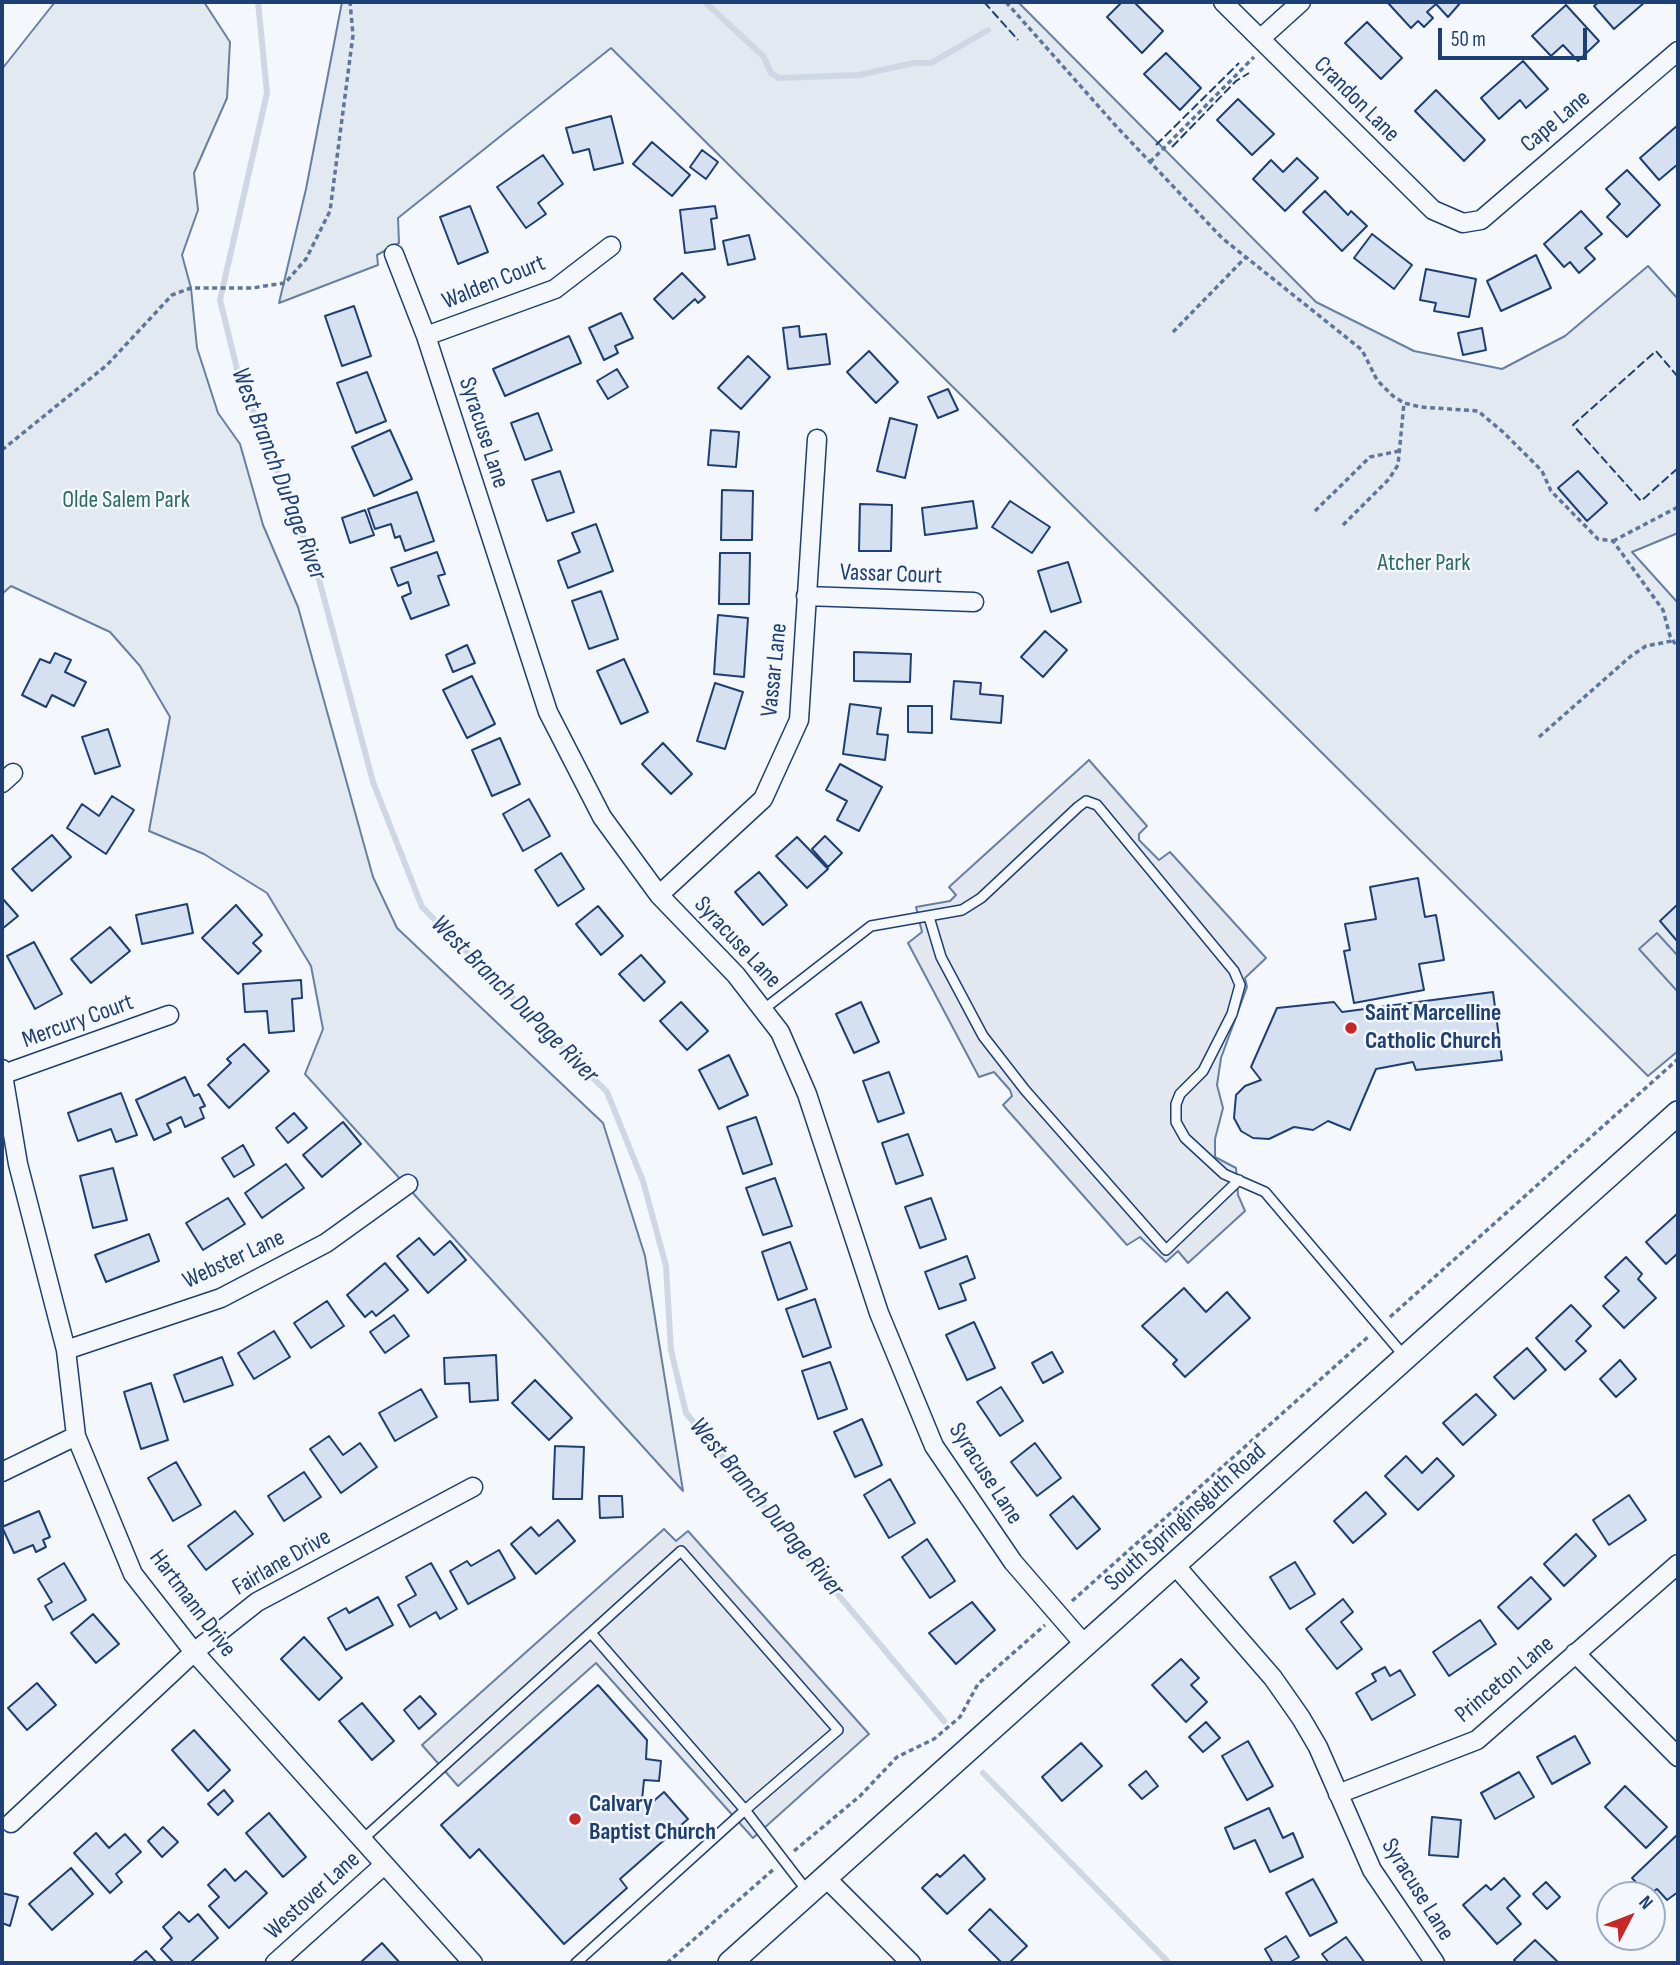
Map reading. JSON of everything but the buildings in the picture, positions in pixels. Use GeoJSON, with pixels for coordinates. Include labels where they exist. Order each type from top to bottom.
{"type":"FeatureCollection","features":[{"type":"Feature","properties":{"kind":"street","name":"Crandon Lane"},"geometry":{"type":"LineString","coordinates":[[1223,2],[1258,47],[1433,210],[1463,223]]}},
{"type":"Feature","properties":{"kind":"street"},"geometry":{"type":"LineString","coordinates":[[1258,47],[1301,2]]}},
{"type":"Feature","properties":{"kind":"street","name":"Cape Lane"},"geometry":{"type":"LineString","coordinates":[[1463,223],[1481,220],[1678,51]]}},
{"type":"Feature","properties":{"kind":"street","name":"Walden Court"},"geometry":{"type":"LineString","coordinates":[[426,337],[555,289],[611,246]]}},
{"type":"Feature","properties":{"kind":"street","name":"Syracuse Lane"},"geometry":{"type":"LineString","coordinates":[[394,254],[426,337],[548,712],[603,817],[659,895],[764,1009],[795,1061],[879,1313],[933,1446],[987,1527],[1084,1644]]}},
{"type":"Feature","properties":{"kind":"street","name":"Vassar Lane"},"geometry":{"type":"LineString","coordinates":[[659,895],[763,799],[799,720],[817,439]]}},
{"type":"Feature","properties":{"kind":"street","name":"Vassar Court"},"geometry":{"type":"LineString","coordinates":[[806,596],[974,602]]}},
{"type":"Feature","properties":{"kind":"street","name":"Mercury Court"},"geometry":{"type":"LineString","coordinates":[[3,1072],[169,1015]]}},
{"type":"Feature","properties":{"kind":"street","name":"Hartmann Drive"},"geometry":{"type":"LineString","coordinates":[[3,1072],[10,1166],[66,1350],[76,1436],[133,1574],[194,1652],[472,1963]]}},
{"type":"Feature","properties":{"kind":"street","name":"South Springinsguth Road"},"geometry":{"type":"LineString","coordinates":[[730,1963],[1678,1113]]}},
{"type":"Feature","properties":{"kind":"street","name":"Webster Lane"},"geometry":{"type":"LineString","coordinates":[[66,1350],[221,1298],[326,1243],[408,1184]]}},
{"type":"Feature","properties":{"kind":"street"},"geometry":{"type":"LineString","coordinates":[[2,1472],[76,1436]]}},
{"type":"Feature","properties":{"kind":"street","name":"Fairlane Drive"},"geometry":{"type":"LineString","coordinates":[[11,1823],[194,1652],[257,1602],[474,1487]]}},
{"type":"Feature","properties":{"kind":"street","name":"Syracuse Lane"},"geometry":{"type":"LineString","coordinates":[[1174,1564],[1273,1678],[1318,1747],[1372,1870],[1435,1963]]}},
{"type":"Feature","properties":{"kind":"street","name":"Princeton Lane"},"geometry":{"type":"LineString","coordinates":[[1338,1794],[1477,1740],[1678,1564]]}},
{"type":"Feature","properties":{"kind":"street"},"geometry":{"type":"LineString","coordinates":[[1575,1653],[1678,1757]]}},
{"type":"Feature","properties":{"kind":"street","name":"Westover Lane"},"geometry":{"type":"LineString","coordinates":[[275,1963],[384,1865]]}},
{"type":"Feature","properties":{"kind":"street"},"geometry":{"type":"LineString","coordinates":[[826,1878],[911,1963]]}},
{"type":"Feature","properties":{"kind":"lane"},"geometry":{"type":"LineString","coordinates":[[764,1009],[871,926],[962,910],[981,898],[1078,807],[1086,802],[1097,805],[1234,971],[1240,985],[1232,1014],[1203,1071],[1180,1094],[1176,1104],[1177,1122],[1185,1138],[1224,1174],[1265,1192],[1405,1357]]}},
{"type":"Feature","properties":{"kind":"lane"},"geometry":{"type":"LineString","coordinates":[[929,917],[941,957],[984,1036],[1026,1090],[1166,1250],[1239,1180]]}},
{"type":"Feature","properties":{"kind":"lane"},"geometry":{"type":"LineString","coordinates":[[362,1840],[681,1551],[838,1730],[576,1963]]}},
{"type":"Feature","properties":{"kind":"lane"},"geometry":{"type":"LineString","coordinates":[[591,1633],[745,1810],[809,1893]]}},
{"type":"Feature","properties":{"kind":"path"},"geometry":{"type":"LineString","coordinates":[[2,450],[107,365],[172,295],[191,288],[251,288],[285,284],[306,259],[330,211],[352,34],[350,2]]}},
{"type":"Feature","properties":{"kind":"path"},"geometry":{"type":"LineString","coordinates":[[1006,2],[1150,162],[1245,258],[1362,350],[1377,380],[1404,403],[1438,409],[1470,408],[1487,416],[1542,471],[1551,491],[1598,539],[1613,541],[1678,507]]}},
{"type":"Feature","properties":{"kind":"path"},"geometry":{"type":"LineString","coordinates":[[1150,162],[1258,47]]}},
{"type":"Feature","properties":{"kind":"path"},"geometry":{"type":"LineString","coordinates":[[1173,332],[1245,258]]}},
{"type":"Feature","properties":{"kind":"path"},"geometry":{"type":"LineString","coordinates":[[1343,525],[1389,479],[1398,465],[1404,403]]}},
{"type":"Feature","properties":{"kind":"path"},"geometry":{"type":"LineString","coordinates":[[1315,511],[1370,457],[1399,451]]}},
{"type":"Feature","properties":{"kind":"path"},"geometry":{"type":"LineString","coordinates":[[1613,541],[1663,610],[1672,641],[1678,648]]}},
{"type":"Feature","properties":{"kind":"path"},"geometry":{"type":"LineString","coordinates":[[1539,737],[1631,656],[1646,646],[1672,641]]}},
{"type":"Feature","properties":{"kind":"path"},"geometry":{"type":"LineString","coordinates":[[897,1757],[934,1739],[960,1717],[978,1684],[1678,1059]]}},
{"type":"Feature","properties":{"kind":"green space","name":"Olde Salem Park"},"geometry":{"type":"Polygon","coordinates":[[[55,2],[204,2],[230,42],[227,98],[194,173],[198,210],[182,255],[191,288],[197,348],[218,413],[240,444],[263,525],[298,607],[373,877],[397,928],[603,1123],[645,1256],[683,1491],[305,1074],[323,1029],[311,966],[267,893],[204,854],[149,831],[170,717],[140,666],[110,632],[11,586],[2,594],[2,69],[55,2]]]}},
{"type":"Feature","properties":{"kind":"green space","name":"Atcher Park"},"geometry":{"type":"Polygon","coordinates":[[[342,2],[1018,2],[1316,302],[1414,351],[1502,369],[1565,336],[1648,266],[1678,299],[1678,533],[1632,552],[1678,603],[1678,1051],[1648,1076],[611,48],[398,218],[399,243],[377,255],[378,265],[279,303],[306,189],[342,2]]]}},
{"type":"Feature","properties":{"kind":"shaded area"},"geometry":{"type":"Polygon","coordinates":[[[1089,760],[1147,826],[1139,834],[1139,840],[1159,860],[1170,852],[1266,958],[1245,978],[1247,987],[1221,1058],[1217,1085],[1223,1108],[1215,1139],[1215,1157],[1236,1168],[1238,1195],[1245,1211],[1188,1263],[1178,1251],[1166,1262],[1140,1237],[1127,1245],[1003,1105],[1012,1096],[1010,1090],[994,1072],[979,1077],[908,943],[922,932],[916,907],[950,901],[956,895],[949,887],[1089,760]]]}},
{"type":"Feature","properties":{"kind":"shaded area"},"geometry":{"type":"Polygon","coordinates":[[[1657,933],[1678,956],[1678,992],[1639,949],[1657,933]]]}},
{"type":"Feature","properties":{"kind":"shaded area"},"geometry":{"type":"Polygon","coordinates":[[[664,1529],[676,1541],[688,1531],[869,1734],[753,1838],[596,1663],[458,1786],[422,1745],[664,1529]]]}},
{"type":"Feature","properties":{"kind":"waterway","name":"West Branch DuPage River"},"geometry":{"type":"LineString","coordinates":[[258,2],[267,93],[220,300],[238,373],[316,568],[373,782],[422,907],[607,1092],[643,1181],[666,1266],[671,1350],[686,1413],[944,1721]]}},
{"type":"Feature","properties":{"kind":"waterway"},"geometry":{"type":"LineString","coordinates":[[705,2],[764,57],[771,73],[779,78],[859,75],[914,63],[931,63],[988,30]]}},
{"type":"Feature","properties":{"kind":"waterway","name":"West Branch DuPage River"},"geometry":{"type":"LineString","coordinates":[[983,1773],[1169,1963]]}},
{"type":"Feature","properties":{"kind":"fence"},"geometry":{"type":"LineString","coordinates":[[984,2],[1018,40]]}},
{"type":"Feature","properties":{"kind":"fence"},"geometry":{"type":"LineString","coordinates":[[1156,145],[1239,63]]}},
{"type":"Feature","properties":{"kind":"fence"},"geometry":{"type":"LineString","coordinates":[[1172,147],[1236,81],[1249,73]]}},
{"type":"Feature","properties":{"kind":"fence"},"geometry":{"type":"LineString","coordinates":[[1678,377],[1656,351],[1573,425],[1641,501],[1678,468]]}},
{"type":"Feature","properties":{"kind":"place","name":"Saint Marcelline Catholic Church"},"geometry":{"type":"Point","coordinates":[1351,1028]}},
{"type":"Feature","properties":{"kind":"place","name":"Calvary Baptist Church"},"geometry":{"type":"Point","coordinates":[575,1819]}}]}
